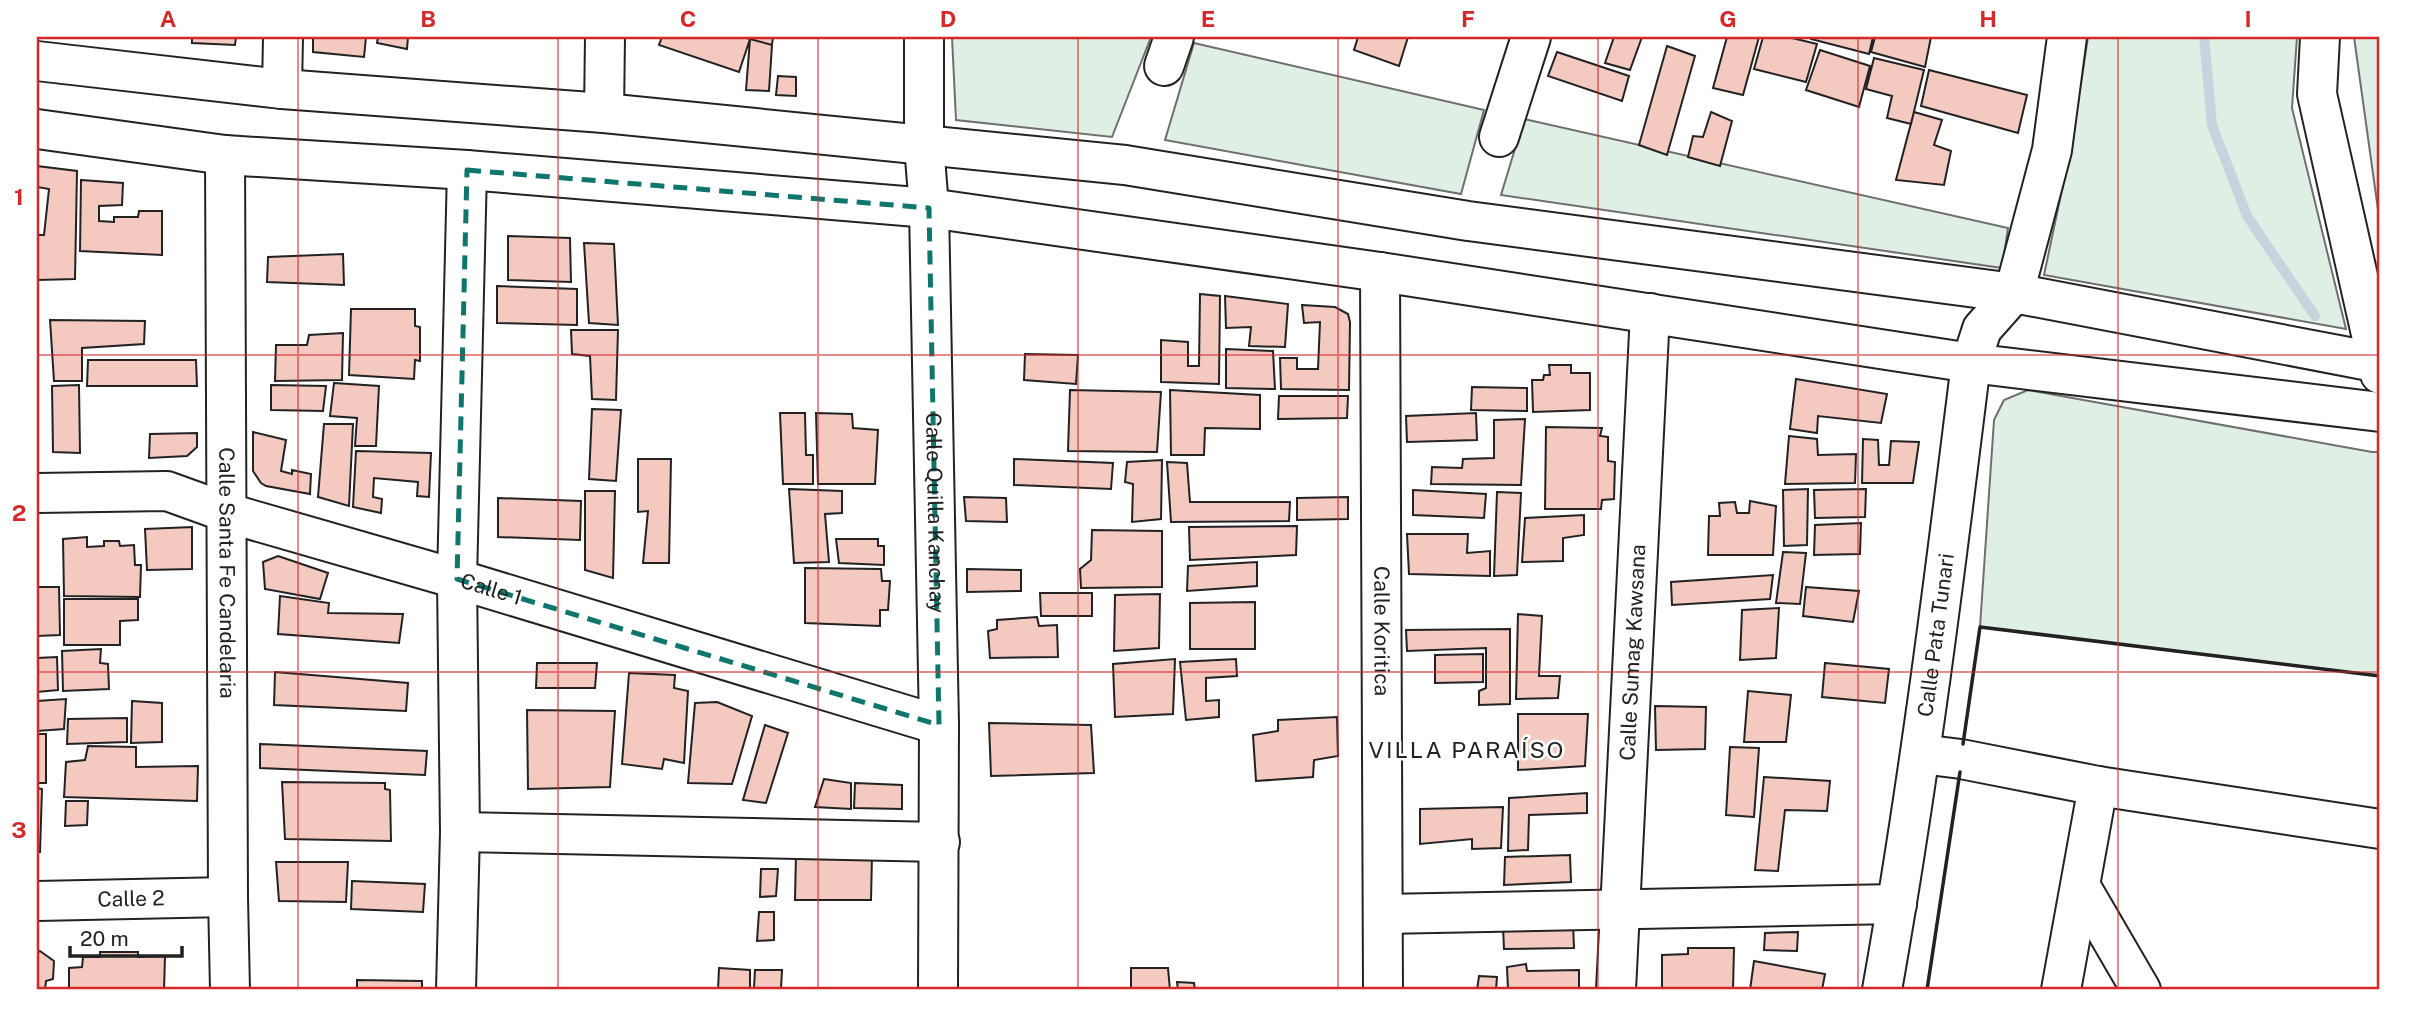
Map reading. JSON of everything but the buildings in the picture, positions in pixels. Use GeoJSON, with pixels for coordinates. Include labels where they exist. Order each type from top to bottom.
{"type":"FeatureCollection","features":[{"type":"Feature","properties":{"kind":"street"},"geometry":{"type":"LineString","coordinates":[[282,89],[283,37]]}},
{"type":"Feature","properties":{"kind":"street"},"geometry":{"type":"LineString","coordinates":[[604,37],[604,113]]}},
{"type":"Feature","properties":{"kind":"street","name":"Calle Quilla Kanchay"},"geometry":{"type":"LineString","coordinates":[[924,37],[924,145],[929,208],[939,725],[938,990]]}},
{"type":"Feature","properties":{"kind":"street"},"geometry":{"type":"LineString","coordinates":[[1499,137],[1531,37]]}},
{"type":"Feature","properties":{"kind":"street"},"geometry":{"type":"LineString","coordinates":[[2014,293],[2052,149],[2067,37]]}},
{"type":"Feature","properties":{"kind":"street"},"geometry":{"type":"LineString","coordinates":[[37,61],[282,89],[604,113],[1125,165],[1468,221],[2014,293],[2379,366],[2317,94],[2320,37]]}},
{"type":"Feature","properties":{"kind":"street"},"geometry":{"type":"LineString","coordinates":[[37,129],[225,155],[467,170],[929,208],[1380,272],[1971,363],[2380,412]]}},
{"type":"Feature","properties":{"kind":"street","name":"Calle Santa Fe Candelaria"},"geometry":{"type":"LineString","coordinates":[[225,155],[230,990]]}},
{"type":"Feature","properties":{"kind":"street"},"geometry":{"type":"LineString","coordinates":[[456,990],[460,832],[457,579],[467,170]]}},
{"type":"Feature","properties":{"kind":"street","name":"Calle Koritica"},"geometry":{"type":"LineString","coordinates":[[1380,272],[1382,990]]}},
{"type":"Feature","properties":{"kind":"street","name":"Calle Pata Tunari"},"geometry":{"type":"LineString","coordinates":[[1882,990],[1921,754],[1971,363],[1982,328],[2014,293]]}},
{"type":"Feature","properties":{"kind":"street","name":"Calle Sumag Kawsana"},"geometry":{"type":"LineString","coordinates":[[1616,990],[1650,313]]}},
{"type":"Feature","properties":{"kind":"street","name":"Calle 1"},"geometry":{"type":"LineString","coordinates":[[37,493],[167,491],[228,513],[457,579],[939,725]]}},
{"type":"Feature","properties":{"kind":"street"},"geometry":{"type":"LineString","coordinates":[[1921,754],[2098,786],[2380,829]]}},
{"type":"Feature","properties":{"kind":"street"},"geometry":{"type":"LineString","coordinates":[[2061,990],[2098,786]]}},
{"type":"Feature","properties":{"kind":"street"},"geometry":{"type":"LineString","coordinates":[[460,832],[940,842]]}},
{"type":"Feature","properties":{"kind":"street"},"geometry":{"type":"LineString","coordinates":[[2081,887],[2141,990]]}},
{"type":"Feature","properties":{"kind":"street","name":"Calle 2"},"geometry":{"type":"LineString","coordinates":[[37,901],[228,897]]}},
{"type":"Feature","properties":{"kind":"street"},"geometry":{"type":"LineString","coordinates":[[1383,914],[1897,904]]}},
{"type":"Feature","properties":{"kind":"highlighted area"},"geometry":{"type":"Polygon","coordinates":[[[467,170],[929,208],[939,725],[457,579],[467,170]]]}},
{"type":"Feature","properties":{"kind":"green space"},"geometry":{"type":"Polygon","coordinates":[[[952,37],[1151,37],[1112,137],[956,120],[952,37]]]}},
{"type":"Feature","properties":{"kind":"green space"},"geometry":{"type":"Polygon","coordinates":[[[2088,37],[2297,37],[2292,108],[2346,329],[2044,275],[2071,147],[2088,37]]]}},
{"type":"Feature","properties":{"kind":"green space"},"geometry":{"type":"Polygon","coordinates":[[[2354,37],[2380,37],[2380,224],[2354,37]]]}},
{"type":"Feature","properties":{"kind":"green space"},"geometry":{"type":"Polygon","coordinates":[[[1194,43],[1484,110],[1461,194],[1165,140],[1194,43]]]}},
{"type":"Feature","properties":{"kind":"green space"},"geometry":{"type":"Polygon","coordinates":[[[1524,119],[2008,228],[2002,268],[1501,195],[1524,119]]]}},
{"type":"Feature","properties":{"kind":"green space"},"geometry":{"type":"Polygon","coordinates":[[[2028,390],[2380,452],[2380,676],[1980,627],[1994,420],[2004,400],[2028,390]]]}},
{"type":"Feature","properties":{"kind":"waterway"},"geometry":{"type":"LineString","coordinates":[[2204,37],[2212,125],[2247,216],[2315,316]]}},
{"type":"Feature","properties":{"kind":"wall"},"geometry":{"type":"LineString","coordinates":[[1963,744],[1980,627],[2380,676]]}},
{"type":"Feature","properties":{"kind":"wall"},"geometry":{"type":"LineString","coordinates":[[1927,990],[1960,772]]}},
{"type":"Feature","properties":{"kind":"district","name":"VILLA PARAÍSO"},"geometry":{"type":"Point","coordinates":[1467,750]}}]}
